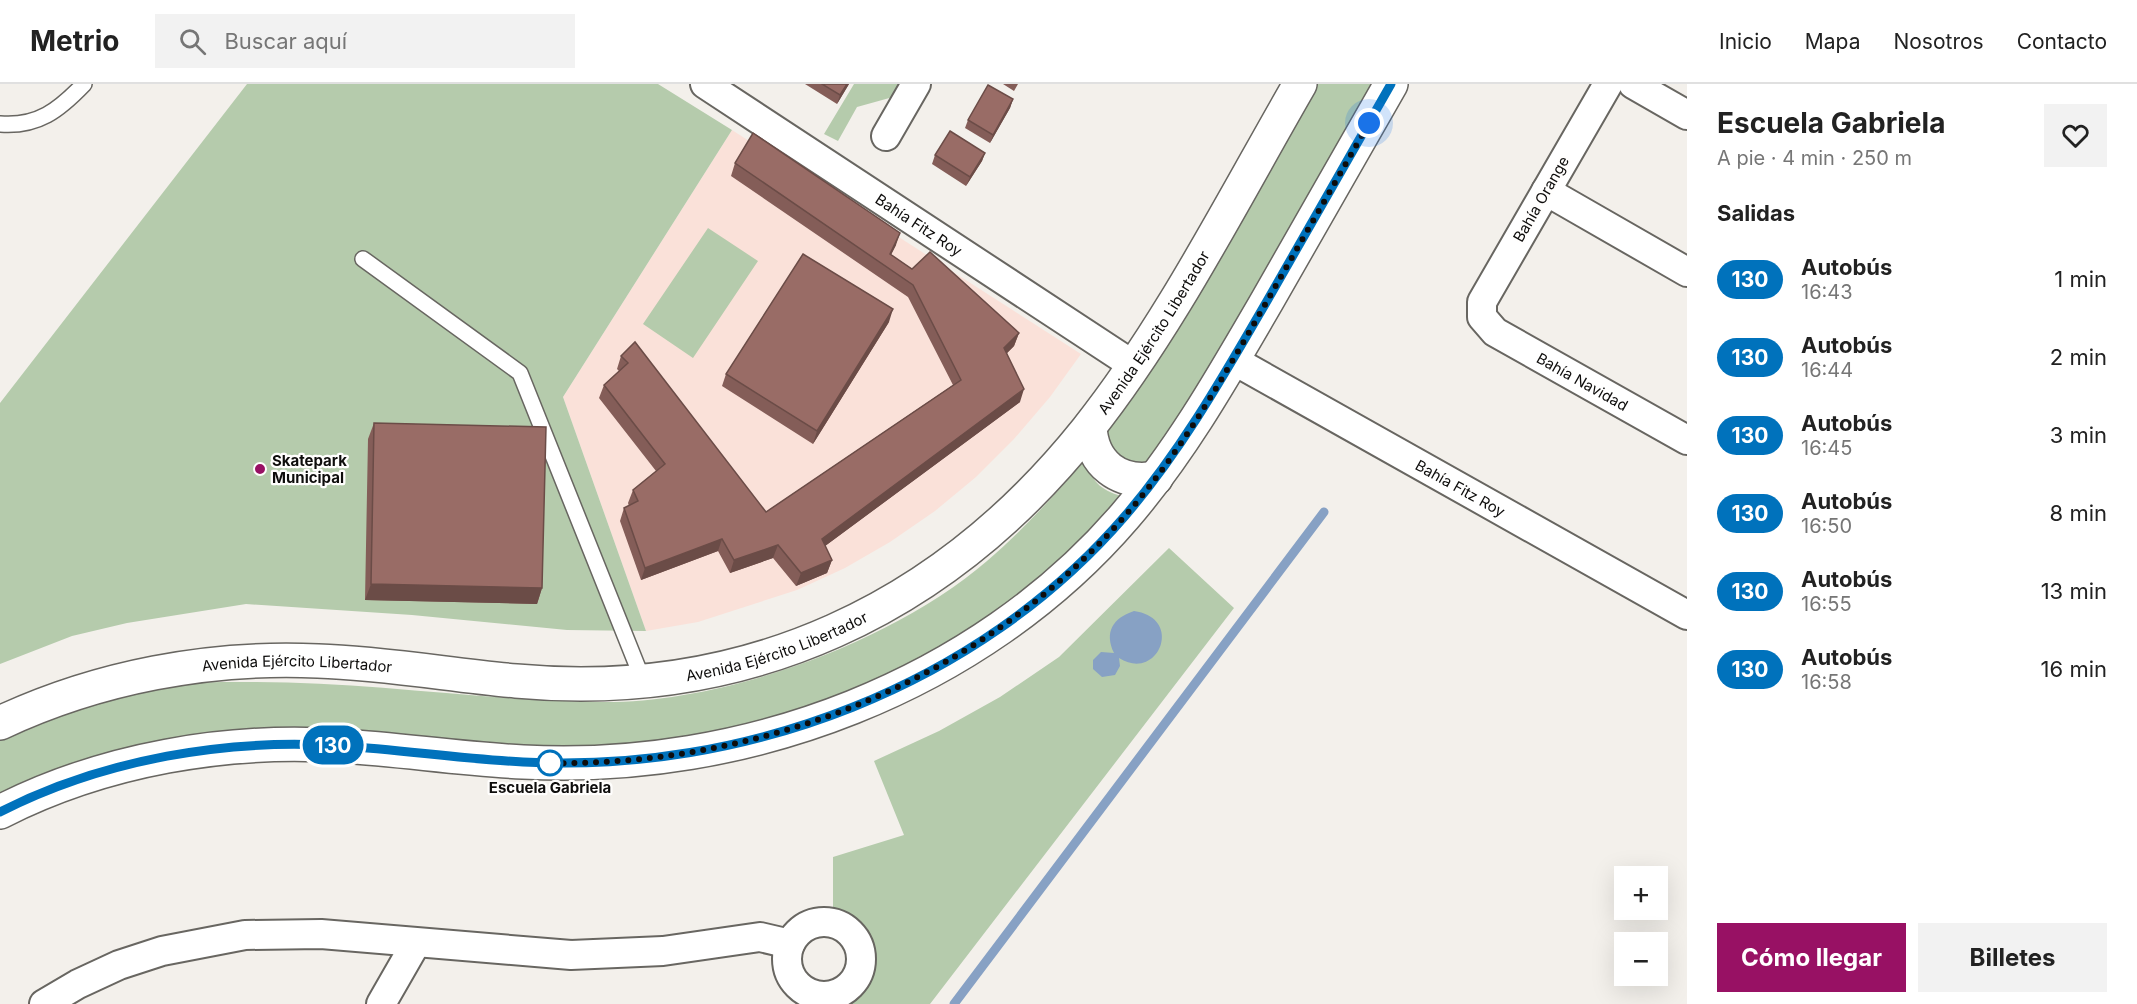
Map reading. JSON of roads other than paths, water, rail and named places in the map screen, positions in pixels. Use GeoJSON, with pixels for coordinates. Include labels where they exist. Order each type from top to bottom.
{"type":"FeatureCollection","features":[{"type":"Feature","properties":{"kind":"main road","name":"Avenida Ejército Libertador"},"geometry":{"type":"LineString","coordinates":[[0,723],[67,696],[121,680],[202,665],[243,661],[322,661],[559,684],[644,683],[758,660],[839,629],[886,605],[932,577],[975,545],[1055,469],[1090,427],[1133,365],[1192,270],[1300,84]]}},
{"type":"Feature","properties":{"kind":"main road"},"geometry":{"type":"LineString","coordinates":[[0,812],[59,786],[101,772],[194,752],[246,746],[340,746],[523,762],[569,763],[661,757],[758,738],[858,705],[949,660],[992,633],[1066,577],[1126,516],[1156,478],[1196,420],[1233,360],[1391,84]]}},
{"type":"Feature","properties":{"kind":"main road"},"geometry":{"type":"LineString","coordinates":[[1090,427],[1094,451],[1109,470],[1132,480],[1156,478]]}},
{"type":"Feature","properties":{"kind":"street","name":"Bahía Fitz Roy"},"geometry":{"type":"LineString","coordinates":[[705,84],[1133,365]]}},
{"type":"Feature","properties":{"kind":"street"},"geometry":{"type":"LineString","coordinates":[[886,136],[916,84]]}},
{"type":"Feature","properties":{"kind":"street","name":"Bahía Orange"},"geometry":{"type":"LineString","coordinates":[[1482,317],[1482,302],[1608,84]]}},
{"type":"Feature","properties":{"kind":"street"},"geometry":{"type":"LineString","coordinates":[[1633,84],[1687,115]]}},
{"type":"Feature","properties":{"kind":"street"},"geometry":{"type":"LineString","coordinates":[[1546,191],[1687,272]]}},
{"type":"Feature","properties":{"kind":"street","name":"Bahía Navidad"},"geometry":{"type":"LineString","coordinates":[[1482,317],[1495,332],[1687,440]]}},
{"type":"Feature","properties":{"kind":"street","name":"Bahía Fitz Roy"},"geometry":{"type":"LineString","coordinates":[[1233,360],[1687,615]]}},
{"type":"Feature","properties":{"kind":"street"},"geometry":{"type":"LineString","coordinates":[[824,922],[837,924],[849,931],[859,949],[860,970],[853,982],[843,991],[830,995],[797,996],[787,956],[790,944],[804,928],[824,922]]}},
{"type":"Feature","properties":{"kind":"street"},"geometry":{"type":"LineString","coordinates":[[44,1004],[119,965],[162,951],[207,941],[283,933],[571,955],[663,951],[760,937],[790,944]]}},
{"type":"Feature","properties":{"kind":"street"},"geometry":{"type":"LineString","coordinates":[[381,1004],[416,943]]}},
{"type":"Feature","properties":{"kind":"lane"},"geometry":{"type":"LineString","coordinates":[[0,124],[22,126],[60,108],[84,84]]}},
{"type":"Feature","properties":{"kind":"lane"},"geometry":{"type":"LineString","coordinates":[[363,259],[520,373],[644,683]]}},
{"type":"Feature","properties":{"kind":"water"},"geometry":{"type":"Polygon","coordinates":[[[1134,611],[1150,616],[1159,625],[1162,636],[1160,646],[1154,656],[1145,662],[1133,663],[1119,658],[1120,666],[1115,675],[1102,677],[1093,669],[1093,660],[1101,652],[1114,653],[1110,639],[1112,627],[1121,618],[1134,611]]]}},
{"type":"Feature","properties":{"kind":"waterway"},"geometry":{"type":"LineString","coordinates":[[954,1004],[1324,512]]}},
{"type":"Feature","properties":{"kind":"place","name":"Skatepark Municipal"},"geometry":{"type":"Point","coordinates":[260,469]}},
{"type":"Feature","properties":{"kind":"place","name":"Escuela Gabriela"},"geometry":{"type":"Point","coordinates":[550,763]}}]}
